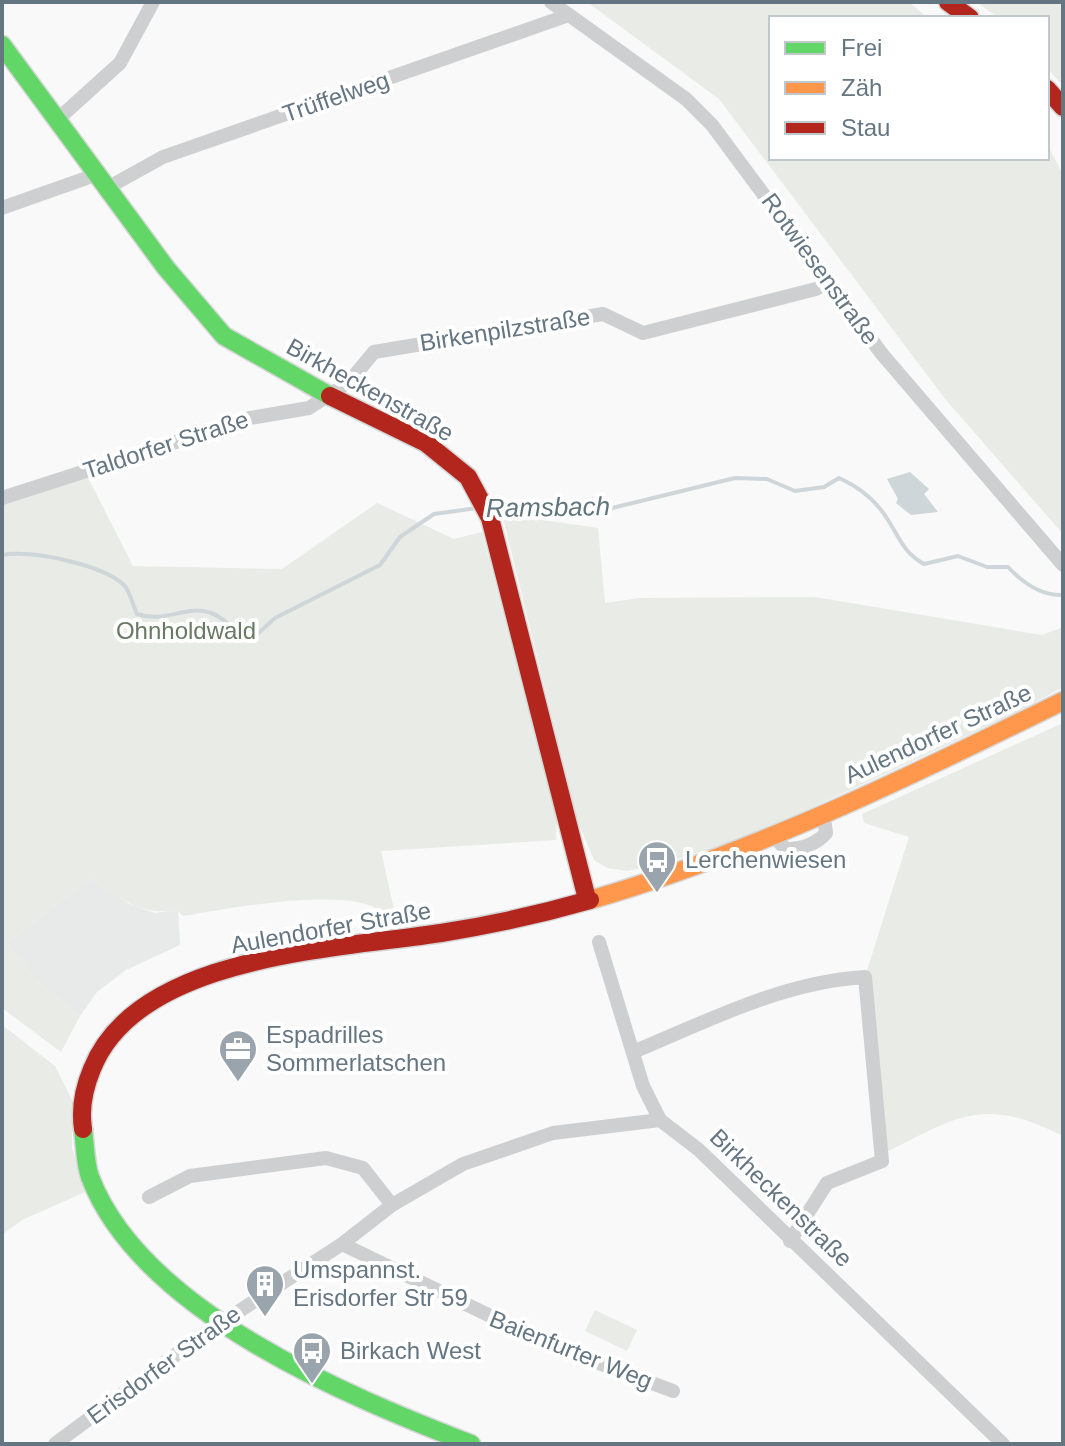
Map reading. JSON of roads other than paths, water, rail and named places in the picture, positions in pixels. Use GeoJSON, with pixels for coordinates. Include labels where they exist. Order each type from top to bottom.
{"type":"FeatureCollection","features":[{"type":"Feature","properties":{"kind":"main road"},"geometry":{"type":"LineString","coordinates":[[948,2],[967,16]]}},
{"type":"Feature","properties":{"kind":"main road","name":"Birkheckenstraße"},"geometry":{"type":"LineString","coordinates":[[2,45],[175,279],[224,336],[331,397],[426,443],[468,477],[482,498],[490,518],[587,899]]}},
{"type":"Feature","properties":{"kind":"main road"},"geometry":{"type":"LineString","coordinates":[[1049,91],[1063,107]]}},
{"type":"Feature","properties":{"kind":"main road","name":"Aulendorfer Straße"},"geometry":{"type":"LineString","coordinates":[[471,1444],[389,1413],[249,1340],[148,1263],[97,1195],[83,1146],[83,1098],[92,1067],[115,1030],[153,1001],[235,967],[481,927],[662,877],[769,839],[1063,701]]}},
{"type":"Feature","properties":{"kind":"street"},"geometry":{"type":"LineString","coordinates":[[57,120],[120,63],[153,2]]}},
{"type":"Feature","properties":{"kind":"street","name":"Rotwiesenstraße"},"geometry":{"type":"LineString","coordinates":[[551,2],[686,99],[712,125],[882,354],[1063,565]]}},
{"type":"Feature","properties":{"kind":"street","name":"Trüffelweg"},"geometry":{"type":"LineString","coordinates":[[2,208],[102,181],[569,15]]}},
{"type":"Feature","properties":{"kind":"street","name":"Birkenpilzstraße"},"geometry":{"type":"LineString","coordinates":[[331,397],[374,352],[603,314],[643,333],[816,289],[830,281]]}},
{"type":"Feature","properties":{"kind":"street","name":"Taldorfer Straße"},"geometry":{"type":"LineString","coordinates":[[2,498],[250,418],[309,408],[331,397]]}},
{"type":"Feature","properties":{"kind":"street"},"geometry":{"type":"LineString","coordinates":[[780,843],[786,849],[794,850],[820,840],[826,833],[825,825]]}},
{"type":"Feature","properties":{"kind":"street","name":"Birkheckenstraße"},"geometry":{"type":"LineString","coordinates":[[599,942],[643,1086],[660,1120],[699,1150],[1003,1444]]}},
{"type":"Feature","properties":{"kind":"street"},"geometry":{"type":"LineString","coordinates":[[633,1052],[761,998],[817,983],[865,977],[882,1161],[827,1183],[790,1241]]}},
{"type":"Feature","properties":{"kind":"street","name":"Erisdorfer Straße"},"geometry":{"type":"LineString","coordinates":[[55,1444],[201,1336],[342,1244],[392,1205],[463,1164],[553,1133],[660,1120]]}},
{"type":"Feature","properties":{"kind":"street"},"geometry":{"type":"LineString","coordinates":[[149,1197],[190,1176],[326,1158],[363,1168],[392,1205]]}},
{"type":"Feature","properties":{"kind":"street","name":"Baienfurter Weg"},"geometry":{"type":"LineString","coordinates":[[342,1244],[540,1341],[673,1391]]}},
{"type":"Feature","properties":{"kind":"waterway","name":"Ramsbach"},"geometry":{"type":"LineString","coordinates":[[489,505],[504,502],[546,509],[566,505],[600,511],[735,478],[767,479],[795,491],[824,487],[839,478],[872,500],[907,550],[924,564],[958,556],[987,567],[1008,567],[1033,587],[1063,595]]}},
{"type":"Feature","properties":{"kind":"waterway","name":"Ramsbach"},"geometry":{"type":"LineString","coordinates":[[2,555],[30,554],[84,565],[124,585],[137,614],[157,617],[202,611],[217,616],[240,633],[253,638],[275,618],[380,565],[400,537],[434,514],[477,508]]}},
{"type":"Feature","properties":{"kind":"place","name":"Lerchenwiesen"},"geometry":{"type":"Point","coordinates":[657,894]}},
{"type":"Feature","properties":{"kind":"place","name":"Espadrilles Sommerlatschen"},"geometry":{"type":"Point","coordinates":[238,1083]}},
{"type":"Feature","properties":{"kind":"place","name":"Umspannst. Erisdorfer Str 59"},"geometry":{"type":"Point","coordinates":[265,1318]}},
{"type":"Feature","properties":{"kind":"place","name":"Birkach West"},"geometry":{"type":"Point","coordinates":[312,1385]}},
{"type":"Feature","properties":{"kind":"park label","name":"Ohnholdwald"},"geometry":{"type":"Point","coordinates":[186,631]}}]}
